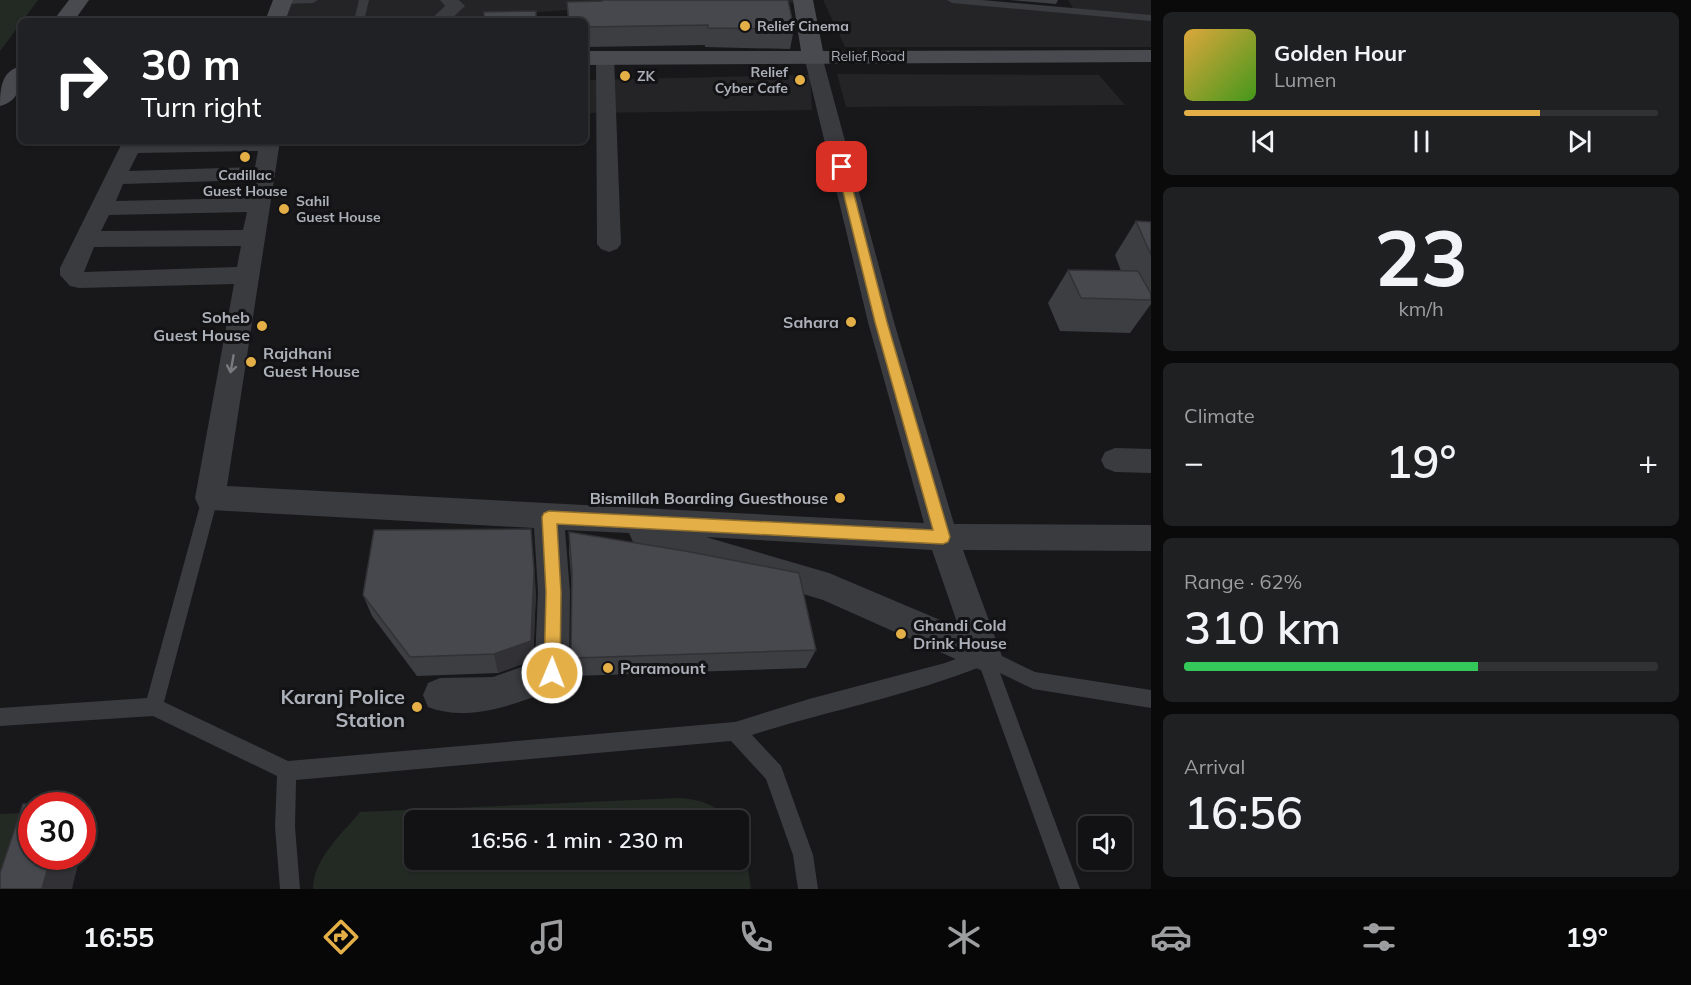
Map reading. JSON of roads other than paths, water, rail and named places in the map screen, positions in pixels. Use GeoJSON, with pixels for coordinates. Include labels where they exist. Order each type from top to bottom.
{"type":"FeatureCollection","features":[{"type":"Feature","properties":{"kind":"main road"},"geometry":{"type":"LineString","coordinates":[[65,18],[79,0]]}},
{"type":"Feature","properties":{"kind":"main road"},"geometry":{"type":"LineString","coordinates":[[276,18],[283,0]]}},
{"type":"Feature","properties":{"kind":"main road"},"geometry":{"type":"LineString","coordinates":[[803,0],[813,56]]}},
{"type":"Feature","properties":{"kind":"main road","name":"Relief Road"},"geometry":{"type":"LineString","coordinates":[[595,58],[1151,56]]}},
{"type":"Feature","properties":{"kind":"main road"},"geometry":{"type":"LineString","coordinates":[[0,99],[18,78]]}},
{"type":"Feature","properties":{"kind":"main road"},"geometry":{"type":"LineString","coordinates":[[0,106],[18,100]]}},
{"type":"Feature","properties":{"kind":"street"},"geometry":{"type":"LineString","coordinates":[[442,18],[456,6],[449,0]]}},
{"type":"Feature","properties":{"kind":"street"},"geometry":{"type":"LineString","coordinates":[[813,56],[881,322],[943,537],[985,656]]}},
{"type":"Feature","properties":{"kind":"street"},"geometry":{"type":"LineString","coordinates":[[595,58],[609,244]]}},
{"type":"Feature","properties":{"kind":"street"},"geometry":{"type":"LineString","coordinates":[[131,144],[72,268],[72,275],[80,280],[247,275]]}},
{"type":"Feature","properties":{"kind":"street"},"geometry":{"type":"LineString","coordinates":[[270,144],[210,498],[943,537],[1151,538]]}},
{"type":"Feature","properties":{"kind":"street"},"geometry":{"type":"LineString","coordinates":[[115,178],[265,173]]}},
{"type":"Feature","properties":{"kind":"street"},"geometry":{"type":"LineString","coordinates":[[102,208],[259,205]]}},
{"type":"Feature","properties":{"kind":"street"},"geometry":{"type":"LineString","coordinates":[[87,239],[254,238]]}},
{"type":"Feature","properties":{"kind":"street"},"geometry":{"type":"LineString","coordinates":[[1115,460],[1151,461]]}},
{"type":"Feature","properties":{"kind":"street"},"geometry":{"type":"LineString","coordinates":[[440,695],[493,694],[552,673],[554,592],[549,517]]}},
{"type":"Feature","properties":{"kind":"street"},"geometry":{"type":"LineString","coordinates":[[599,520],[829,587],[985,656]]}},
{"type":"Feature","properties":{"kind":"lane"},"geometry":{"type":"LineString","coordinates":[[283,0],[314,0]]}},
{"type":"Feature","properties":{"kind":"lane"},"geometry":{"type":"LineString","coordinates":[[360,18],[364,0]]}},
{"type":"Feature","properties":{"kind":"lane"},"geometry":{"type":"LineString","coordinates":[[952,0],[1151,18]]}},
{"type":"Feature","properties":{"kind":"lane"},"geometry":{"type":"LineString","coordinates":[[154,706],[210,498]]}},
{"type":"Feature","properties":{"kind":"lane"},"geometry":{"type":"LineString","coordinates":[[0,717],[154,706],[287,771],[735,731],[809,708],[945,672],[985,656],[1033,680],[1151,699]]}},
{"type":"Feature","properties":{"kind":"lane"},"geometry":{"type":"LineString","coordinates":[[985,656],[1070,889]]}},
{"type":"Feature","properties":{"kind":"lane"},"geometry":{"type":"LineString","coordinates":[[735,731],[774,773],[803,855],[808,889]]}},
{"type":"Feature","properties":{"kind":"lane"},"geometry":{"type":"LineString","coordinates":[[287,771],[285,827],[290,889]]}},
{"type":"Feature","properties":{"kind":"place","name":"Relief Cinema"},"geometry":{"type":"Point","coordinates":[745,26]}},
{"type":"Feature","properties":{"kind":"place","name":"ZK"},"geometry":{"type":"Point","coordinates":[625,76]}},
{"type":"Feature","properties":{"kind":"place","name":"Relief Cyber Cafe"},"geometry":{"type":"Point","coordinates":[800,80]}},
{"type":"Feature","properties":{"kind":"place","name":"Cadillac Guest House"},"geometry":{"type":"Point","coordinates":[245,157]}},
{"type":"Feature","properties":{"kind":"place","name":"Sahil Guest House"},"geometry":{"type":"Point","coordinates":[284,209]}},
{"type":"Feature","properties":{"kind":"place","name":"Sahara"},"geometry":{"type":"Point","coordinates":[851,322]}},
{"type":"Feature","properties":{"kind":"place","name":"Soheb Guest House"},"geometry":{"type":"Point","coordinates":[262,326]}},
{"type":"Feature","properties":{"kind":"place","name":"Rajdhani Guest House"},"geometry":{"type":"Point","coordinates":[251,362]}},
{"type":"Feature","properties":{"kind":"place","name":"Bismillah Boarding Guesthouse"},"geometry":{"type":"Point","coordinates":[840,498]}},
{"type":"Feature","properties":{"kind":"place","name":"Ghandi Cold Drink House"},"geometry":{"type":"Point","coordinates":[901,634]}},
{"type":"Feature","properties":{"kind":"place","name":"Paramount"},"geometry":{"type":"Point","coordinates":[608,668]}},
{"type":"Feature","properties":{"kind":"place","name":"Karanj Police Station"},"geometry":{"type":"Point","coordinates":[417,707]}}]}
